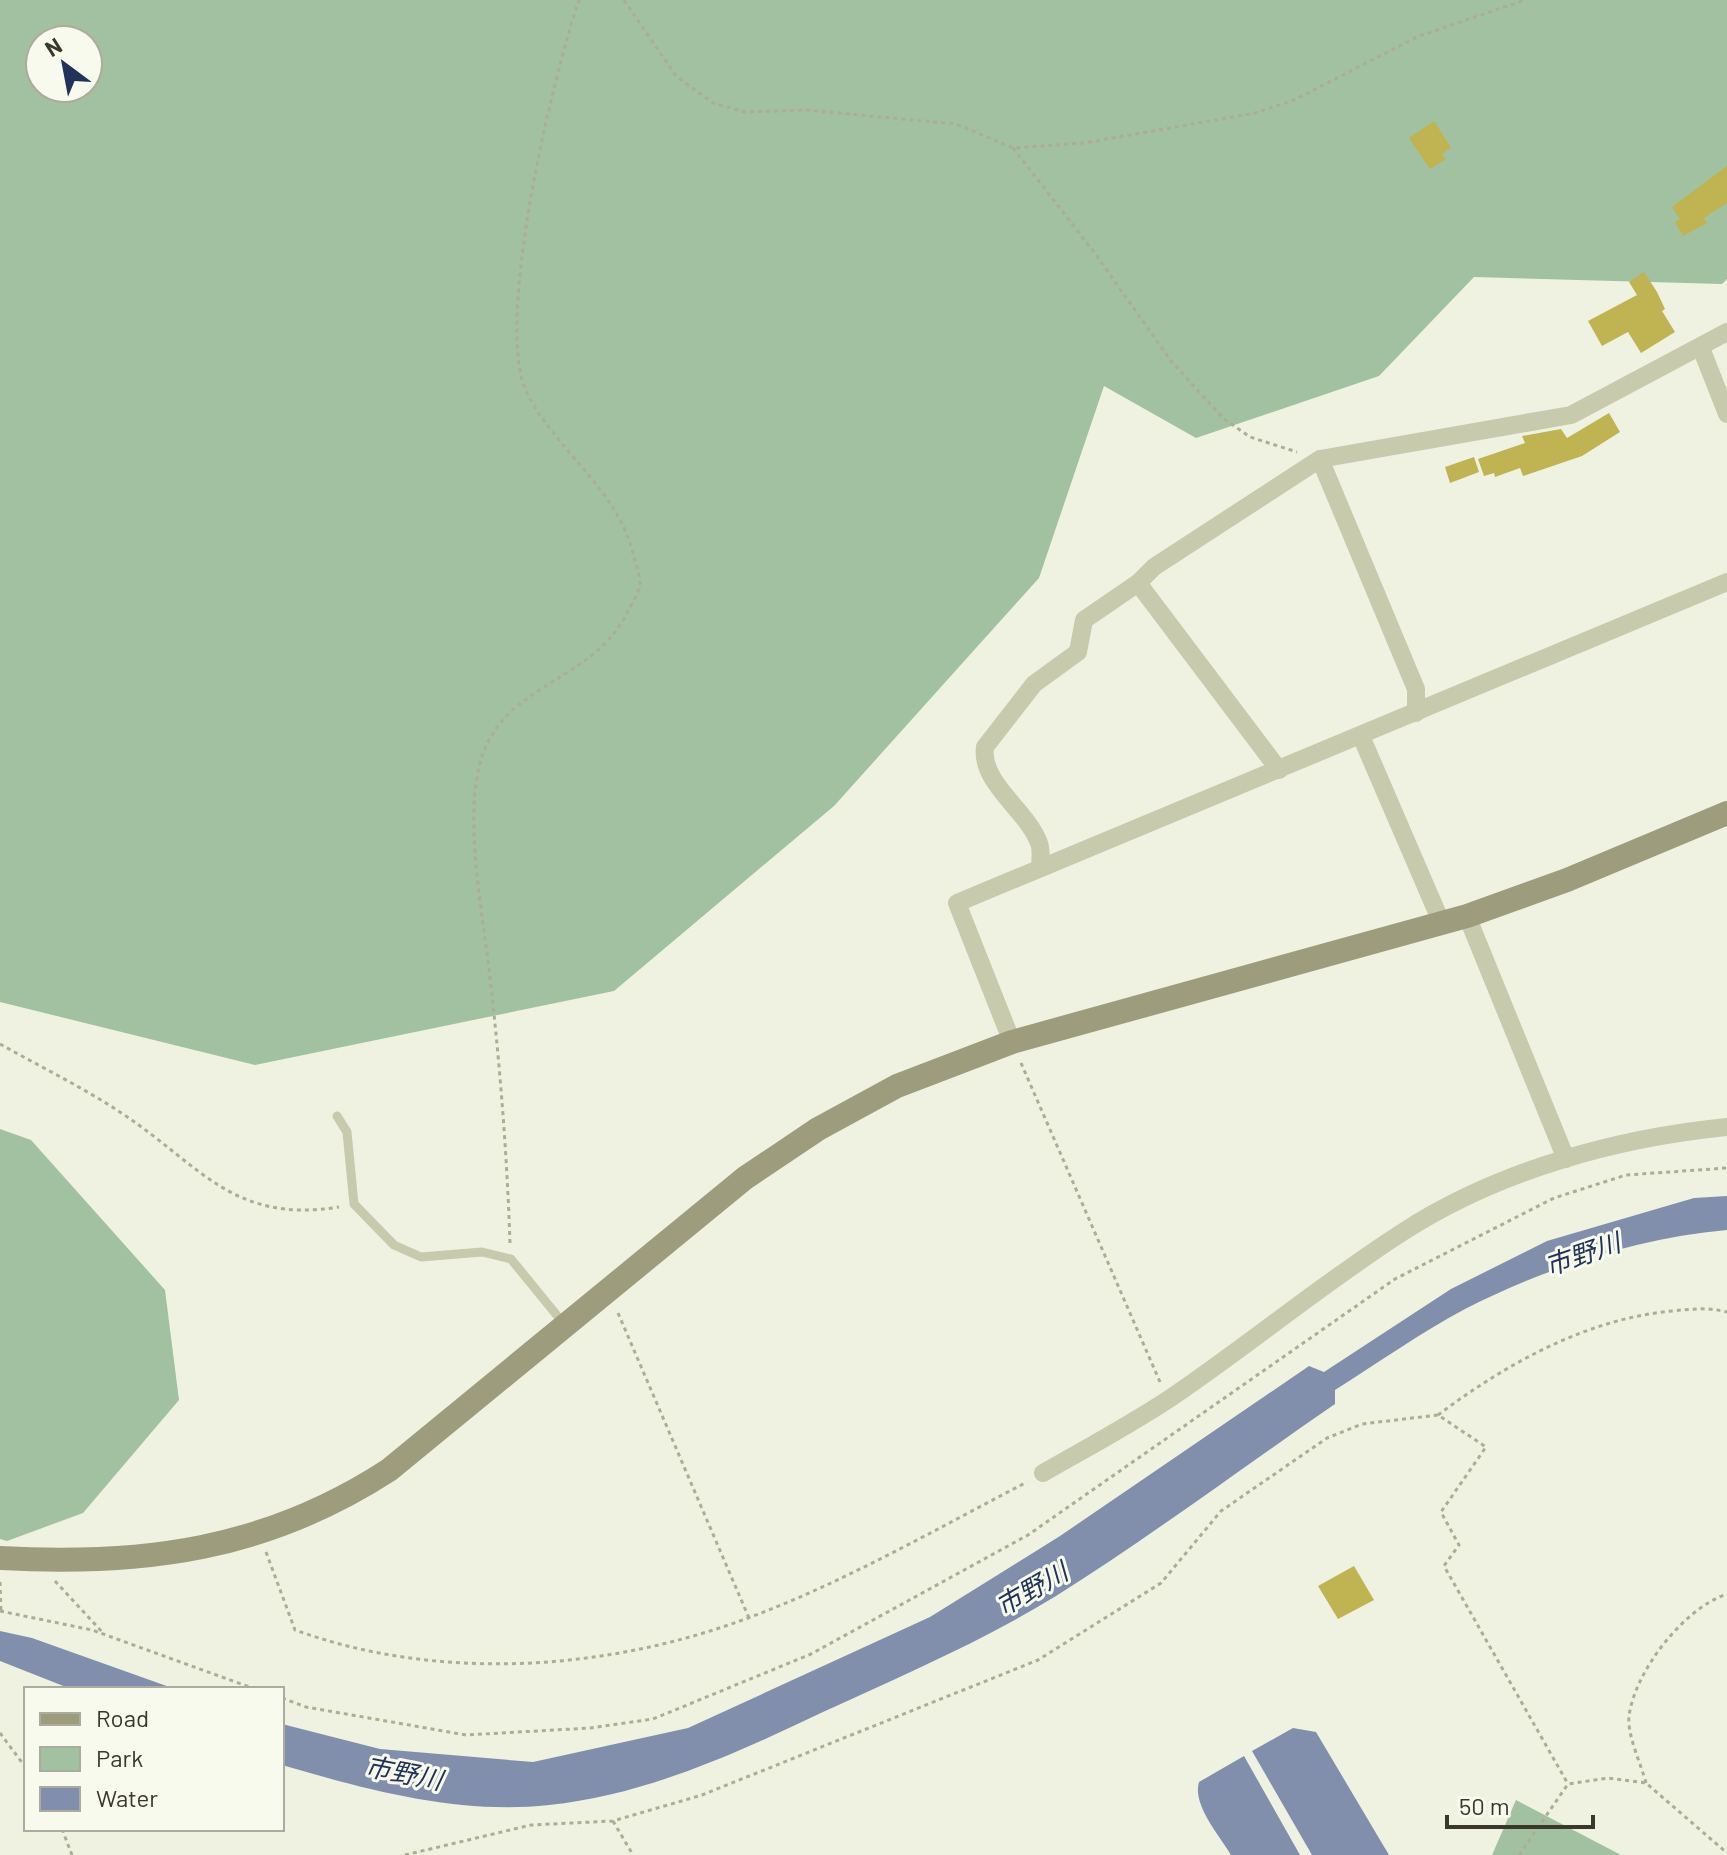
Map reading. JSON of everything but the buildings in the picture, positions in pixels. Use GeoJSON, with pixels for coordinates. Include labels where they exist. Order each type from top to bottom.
{"type":"FeatureCollection","features":[{"type":"Feature","properties":{"kind":"street"},"geometry":{"type":"LineString","coordinates":[[1040,868],[1040,845],[1019,808],[988,773],[983,758],[985,747],[1034,684],[1078,652],[1084,620],[1138,583],[1154,567],[1320,459],[1571,415],[1727,332]]}},
{"type":"Feature","properties":{"kind":"street"},"geometry":{"type":"LineString","coordinates":[[1701,348],[1727,414]]}},
{"type":"Feature","properties":{"kind":"street"},"geometry":{"type":"LineString","coordinates":[[1320,459],[1416,689],[1416,713]]}},
{"type":"Feature","properties":{"kind":"street"},"geometry":{"type":"LineString","coordinates":[[1012,1042],[957,903],[1727,582]]}},
{"type":"Feature","properties":{"kind":"street"},"geometry":{"type":"LineString","coordinates":[[1138,583],[1279,770]]}},
{"type":"Feature","properties":{"kind":"street"},"geometry":{"type":"LineString","coordinates":[[1361,736],[1442,924]]}},
{"type":"Feature","properties":{"kind":"street"},"geometry":{"type":"LineString","coordinates":[[0,1558],[145,1558],[259,1533],[341,1501],[389,1470],[745,1178],[818,1129],[897,1086],[1012,1042],[1467,916],[1567,880],[1727,813]]}},
{"type":"Feature","properties":{"kind":"street"},"geometry":{"type":"LineString","coordinates":[[1467,916],[1566,1159]]}},
{"type":"Feature","properties":{"kind":"street"},"geometry":{"type":"LineString","coordinates":[[1043,1473],[1168,1400],[1408,1229],[1475,1192],[1566,1159],[1639,1139],[1727,1127]]}},
{"type":"Feature","properties":{"kind":"lane"},"geometry":{"type":"LineString","coordinates":[[337,1116],[347,1132],[354,1204],[394,1245],[421,1257],[482,1252],[511,1259],[564,1324]]}},
{"type":"Feature","properties":{"kind":"path"},"geometry":{"type":"LineString","coordinates":[[511,1259],[500,1078],[478,870],[476,794],[479,765],[492,735],[516,704],[575,669],[615,637],[640,586],[630,542],[615,508],[544,419],[527,393],[517,366],[519,255],[565,41],[579,0]]}},
{"type":"Feature","properties":{"kind":"path"},"geometry":{"type":"LineString","coordinates":[[624,0],[676,76],[713,103],[745,112],[806,110],[956,124],[1013,148],[1084,143],[1255,113],[1294,100],[1419,36],[1525,0]]}},
{"type":"Feature","properties":{"kind":"path"},"geometry":{"type":"LineString","coordinates":[[1013,148],[1094,252],[1171,361],[1223,418],[1250,437],[1320,459]]}},
{"type":"Feature","properties":{"kind":"path"},"geometry":{"type":"LineString","coordinates":[[1012,1042],[1168,1400]]}},
{"type":"Feature","properties":{"kind":"path"},"geometry":{"type":"LineString","coordinates":[[0,1044],[122,1113],[228,1194],[259,1205],[311,1211],[354,1204]]}},
{"type":"Feature","properties":{"kind":"path"},"geometry":{"type":"LineString","coordinates":[[284,1699],[306,1707],[466,1735],[590,1728],[653,1719],[811,1654],[1028,1535],[1395,1279],[1554,1198],[1626,1175],[1727,1168]]}},
{"type":"Feature","properties":{"kind":"path"},"geometry":{"type":"LineString","coordinates":[[608,1289],[749,1618]]}},
{"type":"Feature","properties":{"kind":"path"},"geometry":{"type":"LineString","coordinates":[[405,1855],[531,1825],[613,1821],[702,1795],[1038,1660],[1161,1583],[1221,1511],[1327,1438],[1362,1424],[1438,1415],[1522,1359],[1630,1315],[1712,1308],[1727,1312]]}},
{"type":"Feature","properties":{"kind":"path"},"geometry":{"type":"LineString","coordinates":[[1438,1415],[1486,1447],[1441,1512],[1459,1545],[1444,1566],[1568,1784]]}},
{"type":"Feature","properties":{"kind":"path"},"geometry":{"type":"LineString","coordinates":[[259,1533],[295,1630],[339,1646],[437,1663],[537,1662],[599,1656],[656,1645],[749,1618],[889,1554],[1043,1473]]}},
{"type":"Feature","properties":{"kind":"path"},"geometry":{"type":"LineString","coordinates":[[45,1560],[49,1574],[105,1636]]}},
{"type":"Feature","properties":{"kind":"path"},"geometry":{"type":"LineString","coordinates":[[0,1582],[1,1611],[105,1636],[249,1687]]}},
{"type":"Feature","properties":{"kind":"path"},"geometry":{"type":"LineString","coordinates":[[1646,1783],[1628,1718],[1643,1674],[1689,1614],[1727,1594]]}},
{"type":"Feature","properties":{"kind":"path"},"geometry":{"type":"LineString","coordinates":[[0,1733],[24,1765]]}},
{"type":"Feature","properties":{"kind":"path"},"geometry":{"type":"LineString","coordinates":[[1519,1855],[1568,1784],[1608,1778],[1646,1783],[1727,1853]]}},
{"type":"Feature","properties":{"kind":"path"},"geometry":{"type":"LineString","coordinates":[[613,1821],[633,1855]]}},
{"type":"Feature","properties":{"kind":"path"},"geometry":{"type":"LineString","coordinates":[[63,1831],[72,1855]]}},
{"type":"Feature","properties":{"kind":"green space"},"geometry":{"type":"Polygon","coordinates":[[[0,0],[1727,0],[1727,279],[1722,284],[1474,277],[1379,376],[1196,438],[1104,386],[1039,578],[834,806],[614,991],[255,1065],[0,1002],[0,0]]]}},
{"type":"Feature","properties":{"kind":"green space"},"geometry":{"type":"Polygon","coordinates":[[[0,1129],[31,1140],[165,1290],[179,1400],[83,1513],[7,1541],[0,1539],[0,1129]]]}},
{"type":"Feature","properties":{"kind":"green space"},"geometry":{"type":"Polygon","coordinates":[[[1516,1800],[1621,1855],[1492,1855],[1516,1800]]]}},
{"type":"Feature","properties":{"kind":"water","name":"市野川"},"geometry":{"type":"Polygon","coordinates":[[[1727,1196],[1727,1230],[1659,1240],[1592,1257],[1527,1280],[1465,1309],[1335,1390],[1335,1404],[1162,1526],[1056,1596],[941,1657],[724,1757],[621,1792],[585,1800],[515,1807],[414,1798],[284,1766],[284,1725],[380,1749],[533,1762],[688,1728],[930,1617],[1060,1536],[1309,1366],[1324,1372],[1451,1289],[1547,1241],[1694,1198],[1727,1196]]]}},
{"type":"Feature","properties":{"kind":"water"},"geometry":{"type":"Polygon","coordinates":[[[0,1631],[32,1638],[169,1687],[66,1687],[0,1661],[0,1631]]]}},
{"type":"Feature","properties":{"kind":"water"},"geometry":{"type":"Polygon","coordinates":[[[1293,1728],[1316,1732],[1389,1855],[1312,1855],[1252,1751],[1293,1728]]]}},
{"type":"Feature","properties":{"kind":"water"},"geometry":{"type":"Polygon","coordinates":[[[1244,1756],[1300,1855],[1231,1855],[1208,1820],[1200,1800],[1199,1782],[1244,1756]]]}}]}
